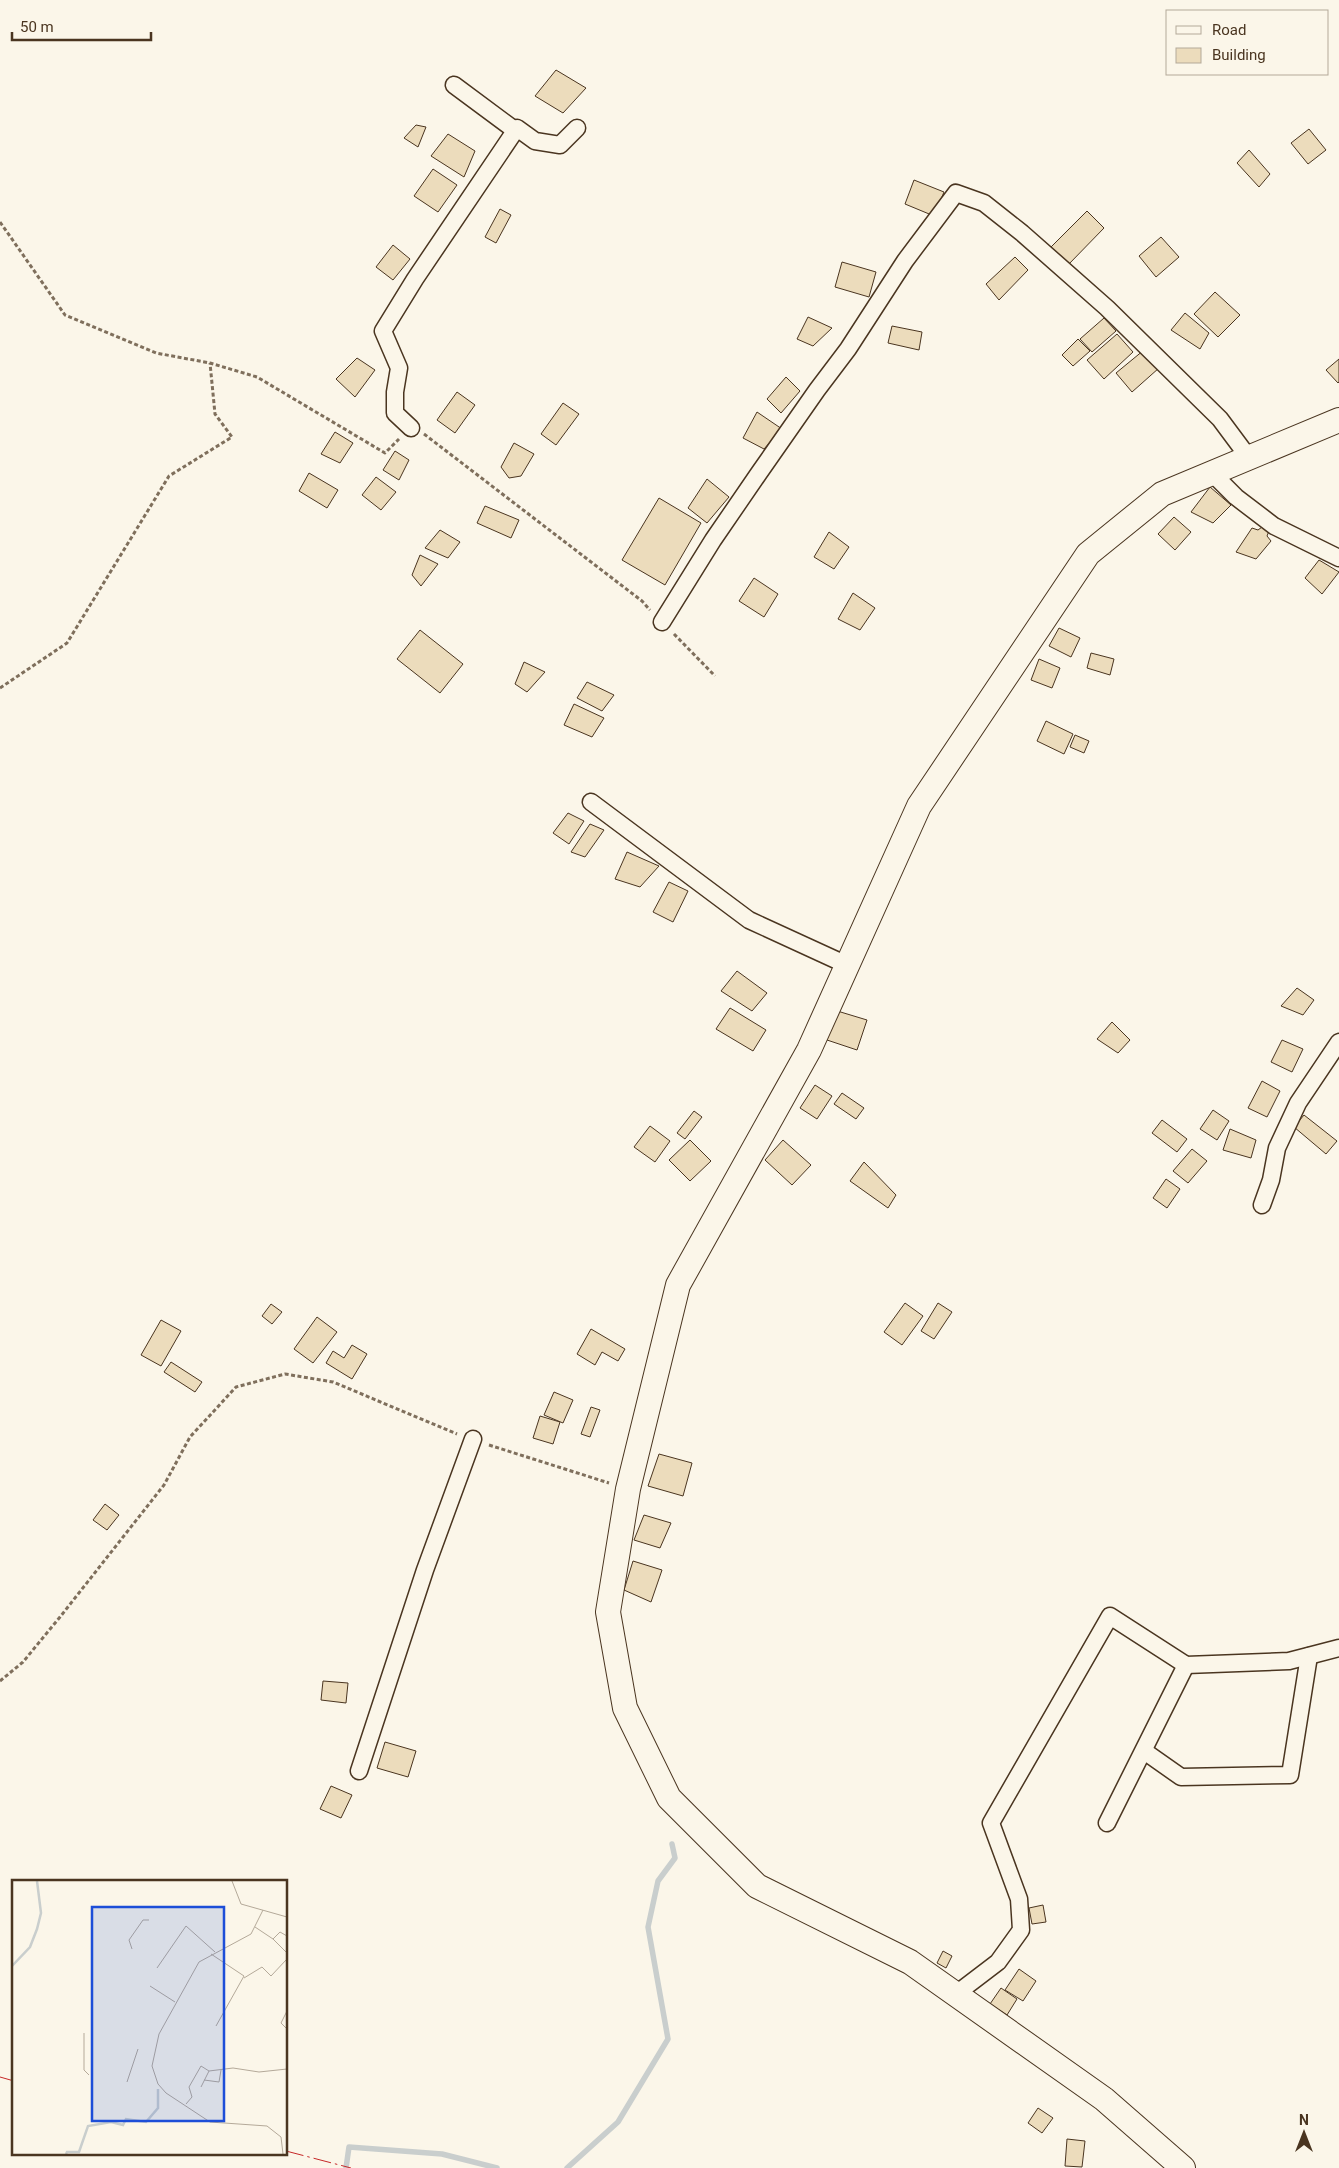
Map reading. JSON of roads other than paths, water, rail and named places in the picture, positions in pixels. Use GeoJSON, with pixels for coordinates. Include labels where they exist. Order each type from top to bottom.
{"type":"FeatureCollection","features":[{"type":"Feature","properties":{"kind":"street"},"geometry":{"type":"LineString","coordinates":[[454,85],[516,130],[517,128],[535,141],[560,145],[577,128]]}},
{"type":"Feature","properties":{"kind":"street"},"geometry":{"type":"LineString","coordinates":[[410,428],[395,413],[395,392],[399,368],[383,331],[516,130]]}},
{"type":"Feature","properties":{"kind":"street"},"geometry":{"type":"LineString","coordinates":[[662,622],[759,473],[816,390],[848,349],[905,261],[956,193],[984,203],[1022,233],[1107,308],[1220,419],[1249,458]]}},
{"type":"Feature","properties":{"kind":"street"},"geometry":{"type":"LineString","coordinates":[[1183,2168],[1104,2099],[910,1962],[758,1886],[670,1798],[626,1708],[608,1612],[628,1489],[678,1285],[809,1050],[919,806],[1088,554],[1162,494],[1339,420]]}},
{"type":"Feature","properties":{"kind":"street"},"geometry":{"type":"LineString","coordinates":[[1212,473],[1236,496],[1274,526],[1339,558]]}},
{"type":"Feature","properties":{"kind":"street"},"geometry":{"type":"LineString","coordinates":[[591,802],[749,920],[848,965]]}},
{"type":"Feature","properties":{"kind":"street"},"geometry":{"type":"LineString","coordinates":[[1262,1205],[1272,1180],[1277,1148],[1298,1103],[1339,1042]]}},
{"type":"Feature","properties":{"kind":"street"},"geometry":{"type":"LineString","coordinates":[[359,1771],[425,1570],[473,1439]]}},
{"type":"Feature","properties":{"kind":"street"},"geometry":{"type":"LineString","coordinates":[[956,1994],[998,1962],[1021,1930],[1019,1899],[991,1823],[1110,1616],[1186,1665],[1289,1661],[1339,1648]]}},
{"type":"Feature","properties":{"kind":"street"},"geometry":{"type":"LineString","coordinates":[[1144,1751],[1181,1776],[1290,1775],[1309,1656]]}},
{"type":"Feature","properties":{"kind":"street"},"geometry":{"type":"LineString","coordinates":[[1108,1823],[1186,1665]]}},
{"type":"Feature","properties":{"kind":"waterway"},"geometry":{"type":"LineString","coordinates":[[567,2168],[618,2122],[668,2039],[648,1927],[658,1881],[675,1858],[672,1844]]}},
{"type":"Feature","properties":{"kind":"waterway"},"geometry":{"type":"LineString","coordinates":[[346,2168],[349,2147],[442,2154],[497,2168]]}}]}
